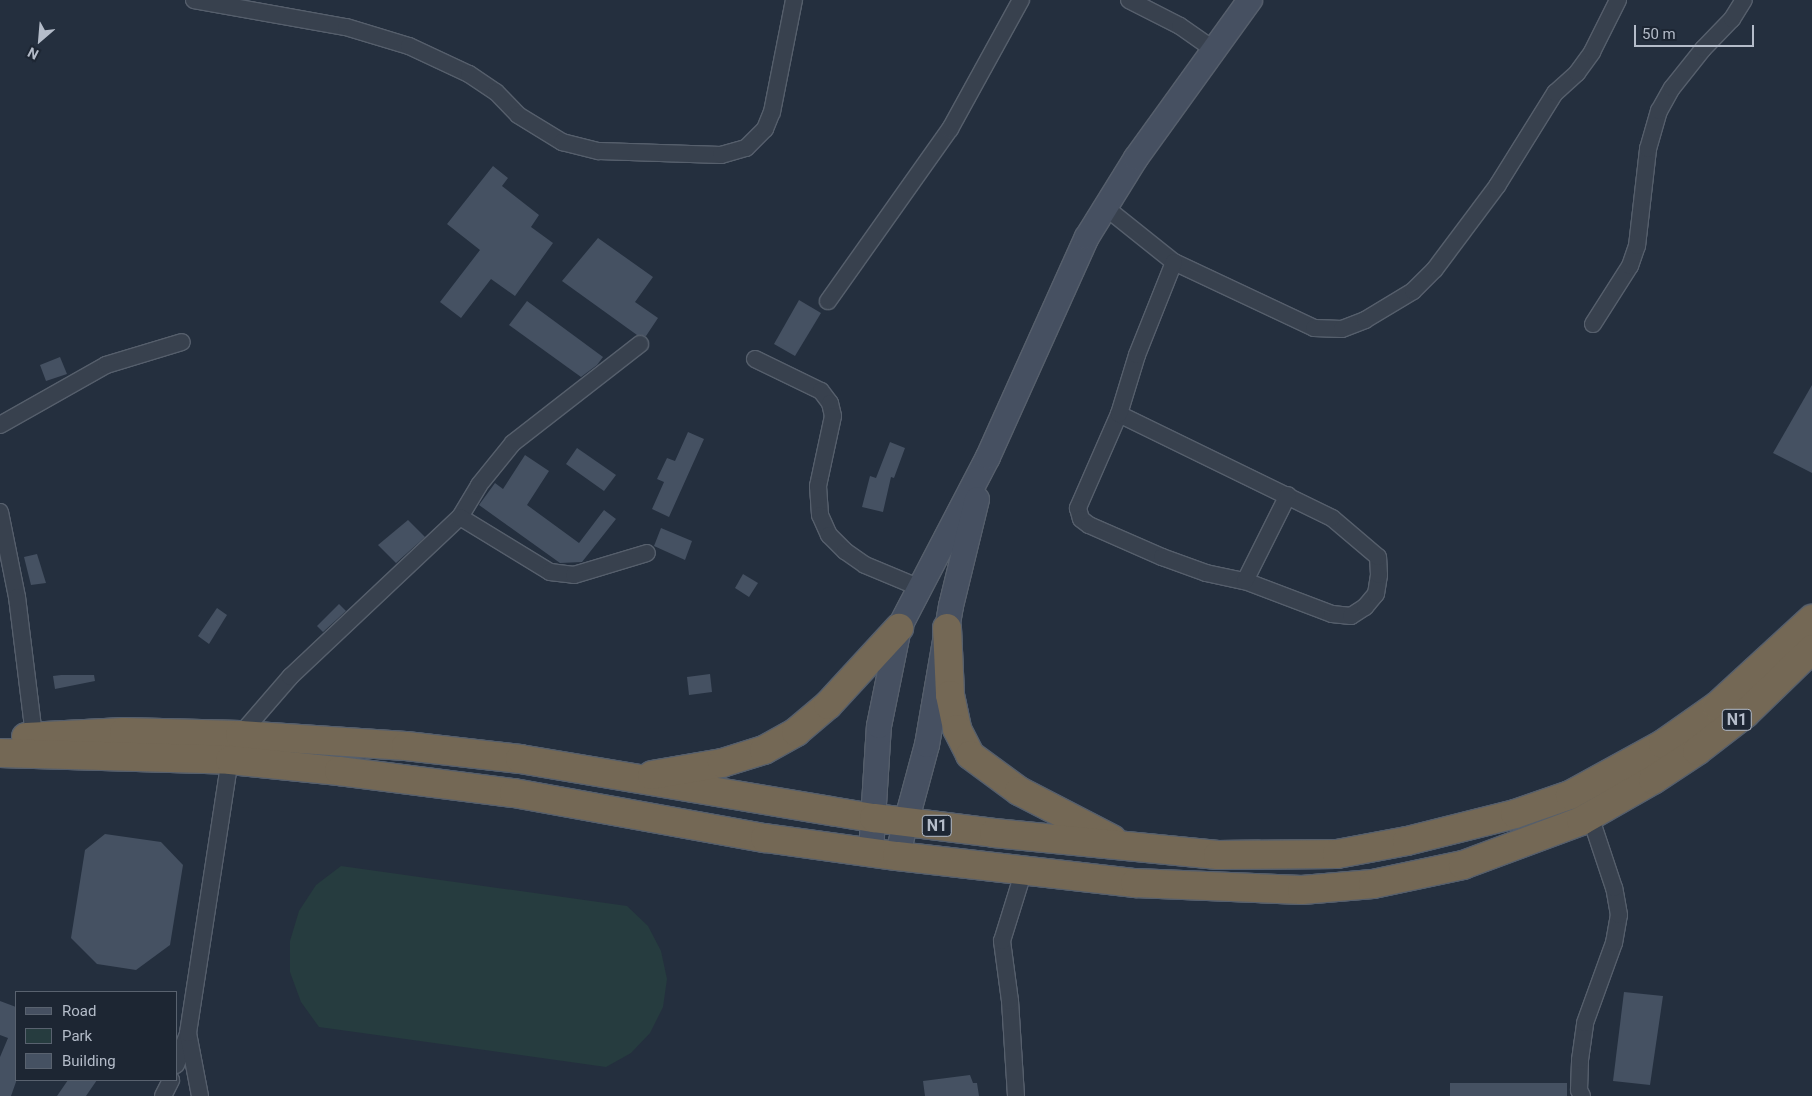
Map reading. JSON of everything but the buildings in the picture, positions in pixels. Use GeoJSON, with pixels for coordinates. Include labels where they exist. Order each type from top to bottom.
{"type":"FeatureCollection","features":[{"type":"Feature","properties":{"kind":"highway","name":"N1"},"geometry":{"type":"LineString","coordinates":[[0,739],[124,732],[240,735],[406,746],[520,759],[624,779],[906,822],[1218,855],[1337,854],[1407,841],[1515,814],[1570,795],[1663,744],[1743,684],[1812,619]]}},
{"type":"Feature","properties":{"kind":"highway"},"geometry":{"type":"LineString","coordinates":[[624,779],[712,765],[764,750],[796,732],[828,705],[900,628]]}},
{"type":"Feature","properties":{"kind":"highway"},"geometry":{"type":"LineString","coordinates":[[947,628],[952,704],[957,729],[970,755],[1019,791],[1127,846]]}},
{"type":"Feature","properties":{"kind":"highway","name":"N1"},"geometry":{"type":"LineString","coordinates":[[0,753],[230,760],[514,793],[765,838],[884,854],[1135,883],[1237,889],[1302,890],[1373,884],[1463,865],[1590,816],[1697,751],[1745,714],[1812,649]]}},
{"type":"Feature","properties":{"kind":"street"},"geometry":{"type":"LineString","coordinates":[[194,0],[346,27],[409,46],[470,74],[496,92],[518,116],[562,142],[599,151],[721,155],[746,148],[765,129],[772,112],[794,0]]}},
{"type":"Feature","properties":{"kind":"street"},"geometry":{"type":"LineString","coordinates":[[828,301],[950,129],[1022,0]]}},
{"type":"Feature","properties":{"kind":"street"},"geometry":{"type":"LineString","coordinates":[[1130,0],[1180,26],[1212,48]]}},
{"type":"Feature","properties":{"kind":"street"},"geometry":{"type":"LineString","coordinates":[[884,854],[874,818],[879,726],[900,628],[988,457],[1067,279],[1106,207],[1212,48],[1250,0]]}},
{"type":"Feature","properties":{"kind":"street"},"geometry":{"type":"LineString","coordinates":[[1106,207],[1174,262],[1314,328],[1342,329],[1365,320],[1414,291],[1435,270],[1497,186],[1555,93],[1577,73],[1592,52],[1618,0]]}},
{"type":"Feature","properties":{"kind":"street"},"geometry":{"type":"LineString","coordinates":[[1593,324],[1630,266],[1637,246],[1648,149],[1660,111],[1672,88],[1703,49],[1732,19],[1744,0]]}},
{"type":"Feature","properties":{"kind":"street"},"geometry":{"type":"LineString","coordinates":[[1119,414],[1332,518],[1378,557],[1379,576],[1376,594],[1365,607],[1350,616],[1332,614],[1245,581],[1206,572],[1162,557],[1081,519],[1078,508],[1119,414],[1137,355],[1174,262]]}},
{"type":"Feature","properties":{"kind":"street"},"geometry":{"type":"LineString","coordinates":[[0,425],[106,365],[182,342]]}},
{"type":"Feature","properties":{"kind":"street"},"geometry":{"type":"LineString","coordinates":[[178,1060],[188,1033],[230,760],[240,735],[290,677],[460,516],[479,485],[513,443],[640,344]]}},
{"type":"Feature","properties":{"kind":"street"},"geometry":{"type":"LineString","coordinates":[[755,359],[821,391],[830,403],[833,416],[818,486],[820,515],[829,535],[845,552],[865,565],[920,588]]}},
{"type":"Feature","properties":{"kind":"street"},"geometry":{"type":"LineString","coordinates":[[884,854],[906,822],[927,745],[947,628],[988,457]]}},
{"type":"Feature","properties":{"kind":"street"},"geometry":{"type":"LineString","coordinates":[[1245,581],[1288,495]]}},
{"type":"Feature","properties":{"kind":"street"},"geometry":{"type":"LineString","coordinates":[[0,512],[17,597],[34,736]]}},
{"type":"Feature","properties":{"kind":"street"},"geometry":{"type":"LineString","coordinates":[[460,516],[550,572],[574,575],[647,553]]}},
{"type":"Feature","properties":{"kind":"street"},"geometry":{"type":"LineString","coordinates":[[1582,1096],[1579,1090],[1580,1060],[1585,1023],[1614,943],[1619,915],[1614,888],[1590,816]]}},
{"type":"Feature","properties":{"kind":"street"},"geometry":{"type":"LineString","coordinates":[[1016,1096],[1010,1001],[1002,941],[1024,870]]}},
{"type":"Feature","properties":{"kind":"street"},"geometry":{"type":"LineString","coordinates":[[188,1033],[200,1096]]}},
{"type":"Feature","properties":{"kind":"street"},"geometry":{"type":"LineString","coordinates":[[163,1096],[170,1081]]}},
{"type":"Feature","properties":{"kind":"green space"},"geometry":{"type":"Polygon","coordinates":[[[341,866],[627,906],[648,926],[661,951],[667,979],[663,1007],[650,1033],[631,1053],[606,1067],[319,1027],[301,1002],[290,972],[290,941],[299,911],[316,885],[341,866]]]}}]}
